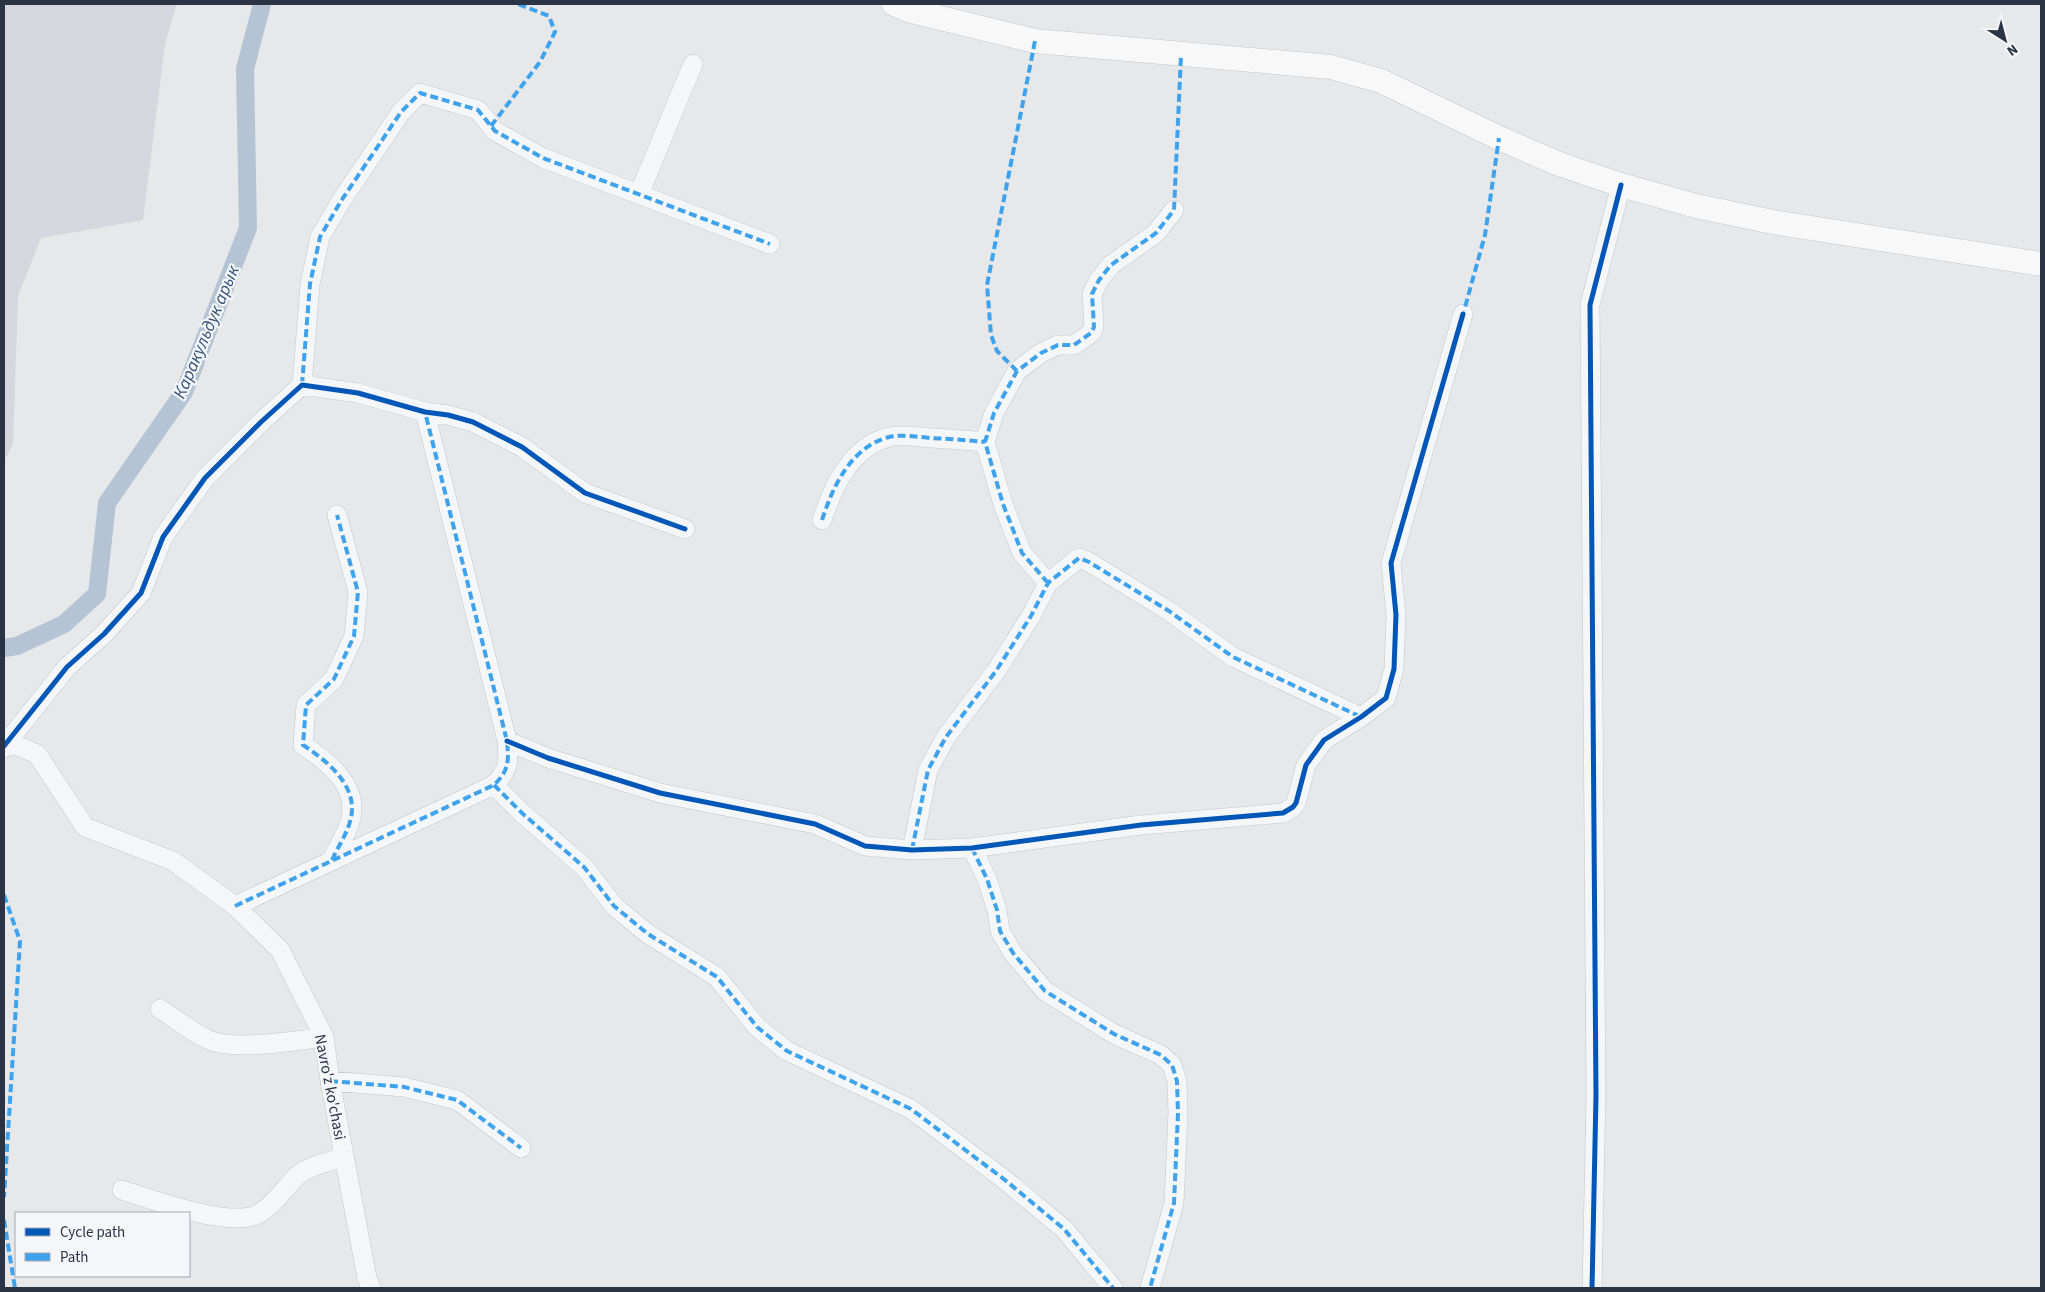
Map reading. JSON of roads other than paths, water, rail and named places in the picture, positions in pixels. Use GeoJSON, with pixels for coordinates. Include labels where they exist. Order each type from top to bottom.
{"type":"FeatureCollection","features":[{"type":"Feature","properties":{"kind":"main road"},"geometry":{"type":"LineString","coordinates":[[894,4],[908,10],[1034,41],[1331,67],[1381,80],[1500,138],[1559,164],[1621,185],[1696,206],[1773,222],[2041,264]]}},
{"type":"Feature","properties":{"kind":"street"},"geometry":{"type":"LineString","coordinates":[[640,194],[693,64]]}},
{"type":"Feature","properties":{"kind":"street"},"geometry":{"type":"LineString","coordinates":[[4,747],[67,667],[104,634],[141,593],[163,537],[205,478],[260,422],[302,385],[310,284],[320,237],[341,201],[401,112],[420,93],[478,110],[495,131],[543,158],[770,244]]}},
{"type":"Feature","properties":{"kind":"street"},"geometry":{"type":"LineString","coordinates":[[1592,1288],[1596,1086],[1590,305],[1621,185]]}},
{"type":"Feature","properties":{"kind":"street"},"geometry":{"type":"LineString","coordinates":[[1048,583],[1022,553],[1002,504],[985,442],[994,413],[1017,370],[1041,353],[1058,345],[1074,345],[1090,333],[1094,327],[1092,294],[1099,280],[1111,265],[1156,233],[1174,210]]}},
{"type":"Feature","properties":{"kind":"street"},"geometry":{"type":"LineString","coordinates":[[507,741],[548,758],[660,793],[815,824],[865,846],[912,850],[972,848],[1141,825],[1283,812],[1293,808],[1306,765],[1324,740],[1361,718],[1386,698],[1394,669],[1396,615],[1391,563],[1463,314]]}},
{"type":"Feature","properties":{"kind":"street"},"geometry":{"type":"LineString","coordinates":[[302,385],[358,392],[425,412],[448,415],[473,422],[522,447],[585,493],[685,529]]}},
{"type":"Feature","properties":{"kind":"street"},"geometry":{"type":"LineString","coordinates":[[235,906],[494,785],[502,776],[509,763],[507,741],[425,412]]}},
{"type":"Feature","properties":{"kind":"street"},"geometry":{"type":"LineString","coordinates":[[822,520],[829,500],[848,464],[859,452],[873,444],[888,437],[903,436],[985,442]]}},
{"type":"Feature","properties":{"kind":"street"},"geometry":{"type":"LineString","coordinates":[[332,860],[351,817],[351,793],[327,761],[304,745],[306,704],[334,679],[354,636],[358,592],[336,515]]}},
{"type":"Feature","properties":{"kind":"street"},"geometry":{"type":"LineString","coordinates":[[912,850],[928,770],[946,737],[996,671],[1031,616],[1048,583],[1079,558],[1089,562],[1169,611],[1233,657],[1361,718]]}},
{"type":"Feature","properties":{"kind":"street","name":"Navro'z ko'chasi"},"geometry":{"type":"LineString","coordinates":[[4,747],[13,744],[36,754],[84,827],[173,861],[235,906],[280,950],[324,1037],[330,1081],[366,1278],[371,1288]]}},
{"type":"Feature","properties":{"kind":"street"},"geometry":{"type":"LineString","coordinates":[[494,785],[584,867],[614,906],[648,934],[717,977],[757,1027],[787,1051],[911,1109],[1005,1180],[1064,1229],[1113,1288]]}},
{"type":"Feature","properties":{"kind":"street"},"geometry":{"type":"LineString","coordinates":[[972,848],[986,878],[997,910],[1000,932],[1013,952],[1046,990],[1114,1034],[1161,1055],[1172,1065],[1177,1081],[1178,1113],[1174,1203],[1150,1288]]}},
{"type":"Feature","properties":{"kind":"street"},"geometry":{"type":"LineString","coordinates":[[160,1009],[210,1040],[237,1044],[276,1044],[324,1037]]}},
{"type":"Feature","properties":{"kind":"street"},"geometry":{"type":"LineString","coordinates":[[330,1081],[404,1087],[457,1100],[521,1148]]}},
{"type":"Feature","properties":{"kind":"street"},"geometry":{"type":"LineString","coordinates":[[122,1190],[206,1215],[240,1217],[258,1214],[279,1197],[299,1175],[316,1166],[344,1157]]}},
{"type":"Feature","properties":{"kind":"waterway","name":"Каракульдук арык"},"geometry":{"type":"LineString","coordinates":[[4,648],[17,646],[64,624],[97,594],[107,503],[184,392],[248,228],[245,69],[262,4]]}}]}
